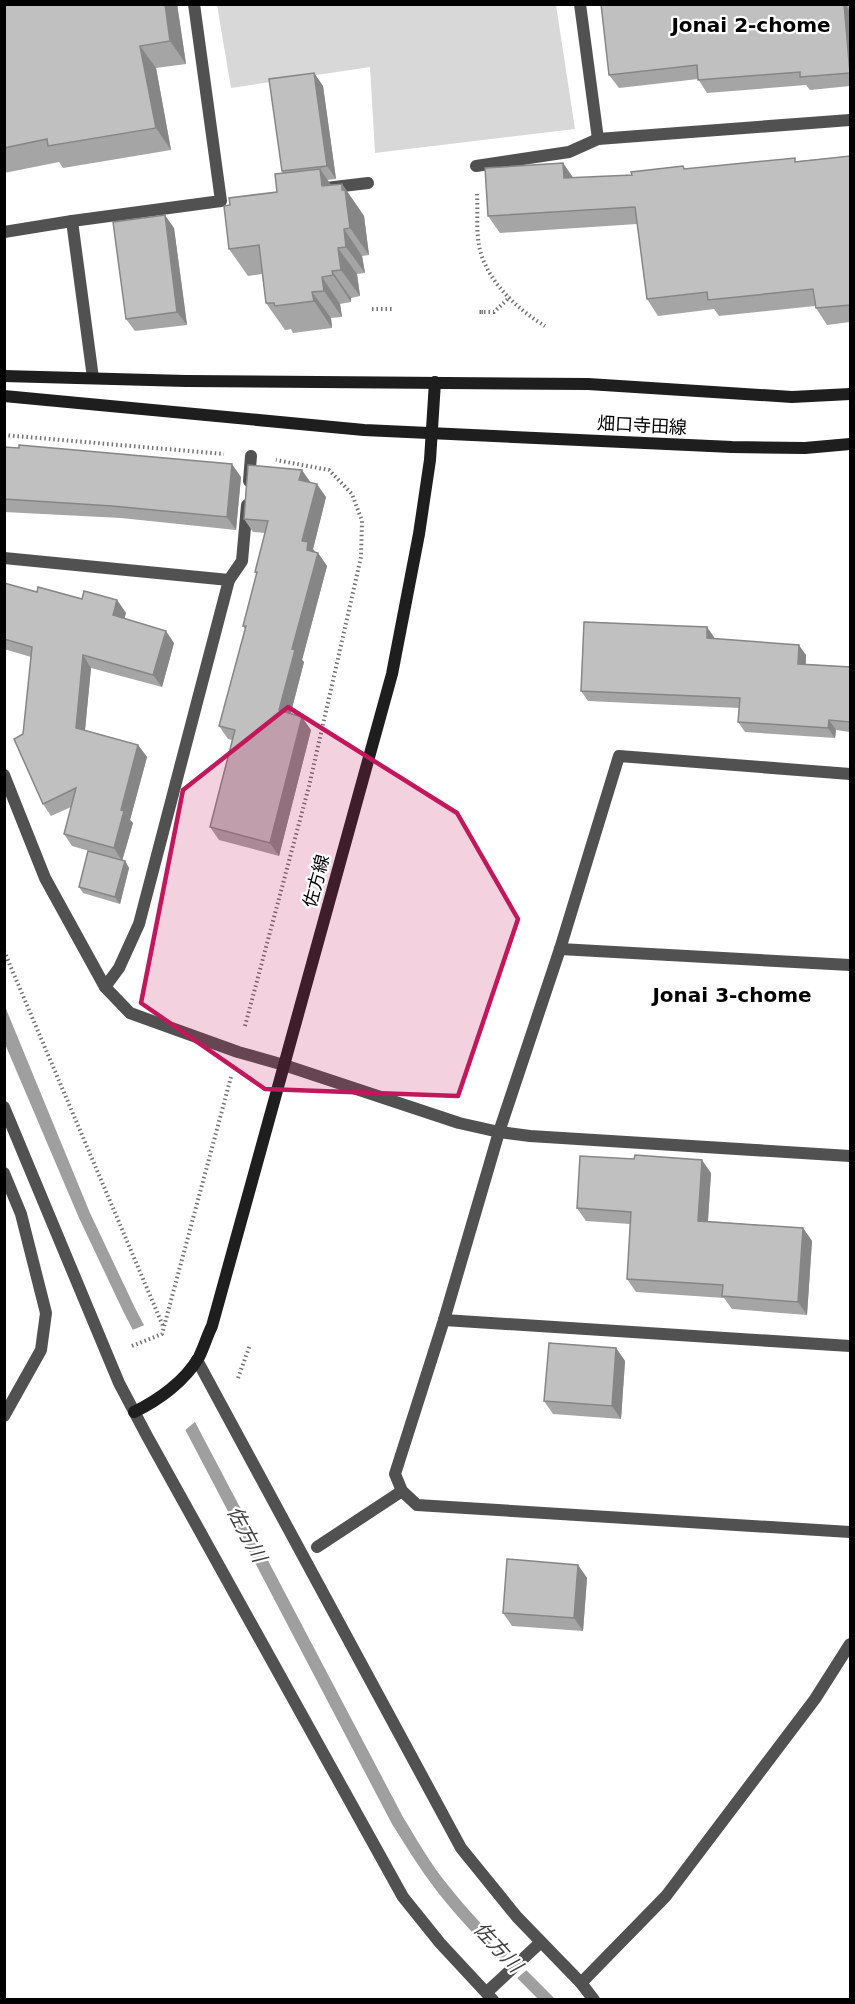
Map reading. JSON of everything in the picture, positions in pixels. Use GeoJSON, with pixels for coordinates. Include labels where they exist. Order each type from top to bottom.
{"type":"FeatureCollection","features":[{"type":"Feature","properties":{"kind":"street"},"geometry":{"type":"LineString","coordinates":[[4,232],[227,200],[194,4]]}},
{"type":"Feature","properties":{"kind":"street"},"geometry":{"type":"LineString","coordinates":[[580,4],[598,139]]}},
{"type":"Feature","properties":{"kind":"street"},"geometry":{"type":"LineString","coordinates":[[476,166],[569,152],[598,139],[850,120]]}},
{"type":"Feature","properties":{"kind":"street"},"geometry":{"type":"LineString","coordinates":[[311,189],[368,183]]}},
{"type":"Feature","properties":{"kind":"street"},"geometry":{"type":"LineString","coordinates":[[72,221],[93,378]]}},
{"type":"Feature","properties":{"kind":"street"},"geometry":{"type":"LineString","coordinates":[[4,376],[186,381],[588,384],[792,397],[850,394]]}},
{"type":"Feature","properties":{"kind":"street","name":"佐方線"},"geometry":{"type":"LineString","coordinates":[[139,1410],[174,1387],[186,1374],[197,1359],[212,1326],[392,674],[419,534],[430,460],[435,382]]}},
{"type":"Feature","properties":{"kind":"street","name":"畑口寺田線"},"geometry":{"type":"LineString","coordinates":[[4,396],[329,427],[432,433],[732,447],[805,448],[850,444]]}},
{"type":"Feature","properties":{"kind":"street"},"geometry":{"type":"LineString","coordinates":[[105,987],[119,968],[139,924],[229,580],[242,561],[251,456]]}},
{"type":"Feature","properties":{"kind":"street"},"geometry":{"type":"LineString","coordinates":[[4,558],[229,580]]}},
{"type":"Feature","properties":{"kind":"street"},"geometry":{"type":"LineString","coordinates":[[850,774],[619,756],[560,949],[499,1132],[444,1320],[395,1474],[402,1491],[417,1505],[850,1532]]}},
{"type":"Feature","properties":{"kind":"street"},"geometry":{"type":"LineString","coordinates":[[4,775],[45,878],[105,987],[130,1013],[238,1052],[459,1123],[499,1132],[530,1136],[850,1156]]}},
{"type":"Feature","properties":{"kind":"street"},"geometry":{"type":"LineString","coordinates":[[560,949],[850,965]]}},
{"type":"Feature","properties":{"kind":"street"},"geometry":{"type":"LineString","coordinates":[[4,1107],[119,1383],[139,1410],[403,1897],[420,1921],[490,1996],[500,1979],[541,1942]]}},
{"type":"Feature","properties":{"kind":"street"},"geometry":{"type":"LineString","coordinates":[[4,1173],[21,1214],[46,1313],[41,1350],[4,1416]]}},
{"type":"Feature","properties":{"kind":"street"},"geometry":{"type":"LineString","coordinates":[[444,1320],[850,1346]]}},
{"type":"Feature","properties":{"kind":"street"},"geometry":{"type":"LineString","coordinates":[[197,1359],[461,1848],[517,1917],[594,2000]]}},
{"type":"Feature","properties":{"kind":"street"},"geometry":{"type":"LineString","coordinates":[[317,1547],[402,1491]]}},
{"type":"Feature","properties":{"kind":"street"},"geometry":{"type":"LineString","coordinates":[[580,1983],[666,1896],[815,1699],[850,1644]]}},
{"type":"Feature","properties":{"kind":"path"},"geometry":{"type":"LineString","coordinates":[[476,166],[479,247],[492,279],[528,316],[544,326]]}},
{"type":"Feature","properties":{"kind":"path"},"geometry":{"type":"LineString","coordinates":[[479,312],[494,312],[510,297]]}},
{"type":"Feature","properties":{"kind":"path"},"geometry":{"type":"LineString","coordinates":[[372,309],[392,309]]}},
{"type":"Feature","properties":{"kind":"path"},"geometry":{"type":"LineString","coordinates":[[4,435],[251,456],[329,470],[351,494],[362,521],[361,557],[309,786],[164,1327],[162,1334],[126,1348]]}},
{"type":"Feature","properties":{"kind":"path"},"geometry":{"type":"LineString","coordinates":[[4,951],[164,1327]]}},
{"type":"Feature","properties":{"kind":"highlighted area"},"geometry":{"type":"Polygon","coordinates":[[[288,707],[457,813],[518,919],[458,1096],[265,1089],[141,1003],[183,790],[288,707]]]}},
{"type":"Feature","properties":{"kind":"shaded area"},"geometry":{"type":"Polygon","coordinates":[[[217,5],[556,5],[575,129],[375,153],[370,67],[231,88],[217,5]]]}},
{"type":"Feature","properties":{"kind":"water","name":"佐方川"},"geometry":{"type":"Polygon","coordinates":[[[4,1004],[90,1213],[135,1308],[403,1817],[435,1868],[459,1899],[555,1999],[538,1999],[472,1932],[436,1890],[392,1824],[124,1313],[79,1218],[5,1044],[4,1004]]]}},
{"type":"Feature","properties":{"kind":"pier"},"geometry":{"type":"Polygon","coordinates":[[[147,1324],[197,1420],[183,1432],[130,1331],[147,1324]]]}},
{"type":"Feature","properties":{"kind":"pier"},"geometry":{"type":"Polygon","coordinates":[[[498,1936],[505,1943],[492,1956],[485,1949],[498,1936]]]}},
{"type":"Feature","properties":{"kind":"pier"},"geometry":{"type":"Polygon","coordinates":[[[512,1950],[529,1968],[515,1980],[498,1962],[512,1950]]]}},
{"type":"Feature","properties":{"kind":"building"},"geometry":{"type":"Polygon","coordinates":[[[4,4],[165,4],[170,41],[140,46],[156,128],[48,146],[47,139],[4,148],[4,4]]]}},
{"type":"Feature","properties":{"kind":"building"},"geometry":{"type":"Polygon","coordinates":[[[601,4],[844,4],[850,73],[800,77],[800,72],[698,80],[697,65],[609,75],[601,4]]]}},
{"type":"Feature","properties":{"kind":"building"},"geometry":{"type":"Polygon","coordinates":[[[314,73],[327,166],[282,171],[269,79],[314,73]]]}},
{"type":"Feature","properties":{"kind":"building"},"geometry":{"type":"Polygon","coordinates":[[[850,156],[850,305],[816,308],[813,289],[708,300],[707,292],[647,299],[635,207],[488,216],[485,168],[563,163],[564,178],[632,175],[631,172],[683,166],[684,169],[795,158],[795,162],[850,156]]]}},
{"type":"Feature","properties":{"kind":"building"},"geometry":{"type":"Polygon","coordinates":[[[320,169],[322,186],[342,184],[342,190],[345,190],[350,228],[344,229],[346,247],[338,248],[341,270],[332,271],[333,275],[322,277],[324,291],[312,292],[314,301],[275,306],[274,303],[266,303],[259,245],[229,249],[224,206],[230,205],[229,198],[277,192],[275,174],[320,169]]]}},
{"type":"Feature","properties":{"kind":"building"},"geometry":{"type":"Polygon","coordinates":[[[165,215],[177,312],[126,319],[113,222],[165,215]]]}},
{"type":"Feature","properties":{"kind":"building"},"geometry":{"type":"Polygon","coordinates":[[[19,445],[232,464],[227,517],[4,499],[4,447],[19,448],[19,445]]]}},
{"type":"Feature","properties":{"kind":"building"},"geometry":{"type":"Polygon","coordinates":[[[248,465],[302,470],[299,480],[317,484],[302,541],[308,542],[307,550],[318,553],[292,649],[295,650],[279,710],[302,717],[270,843],[210,827],[235,730],[219,726],[246,626],[243,626],[268,521],[244,519],[248,465]]]}},
{"type":"Feature","properties":{"kind":"building"},"geometry":{"type":"Polygon","coordinates":[[[4,583],[37,592],[38,587],[82,599],[84,591],[117,600],[113,615],[166,631],[153,675],[83,655],[76,728],[138,745],[121,810],[124,811],[114,848],[64,834],[76,788],[43,804],[14,739],[23,734],[32,647],[4,639],[4,583]]]}},
{"type":"Feature","properties":{"kind":"building"},"geometry":{"type":"Polygon","coordinates":[[[584,622],[707,627],[707,638],[799,645],[798,664],[850,667],[850,722],[829,720],[828,728],[738,722],[740,698],[581,691],[584,622]]]}},
{"type":"Feature","properties":{"kind":"building"},"geometry":{"type":"Polygon","coordinates":[[[88,851],[125,861],[115,897],[79,887],[88,851]]]}},
{"type":"Feature","properties":{"kind":"building"},"geometry":{"type":"Polygon","coordinates":[[[635,1155],[702,1160],[698,1221],[803,1228],[798,1302],[722,1296],[723,1285],[627,1279],[631,1212],[577,1208],[580,1156],[634,1159],[635,1155]]]}},
{"type":"Feature","properties":{"kind":"building"},"geometry":{"type":"Polygon","coordinates":[[[549,1343],[616,1348],[612,1406],[544,1401],[549,1343]]]}},
{"type":"Feature","properties":{"kind":"building"},"geometry":{"type":"Polygon","coordinates":[[[507,1559],[578,1565],[574,1618],[503,1613],[507,1559]]]}},
{"type":"Feature","properties":{"kind":"district","name":"Jonai 2-chome"},"geometry":{"type":"Point","coordinates":[751,25]}},
{"type":"Feature","properties":{"kind":"district","name":"Jonai 3-chome"},"geometry":{"type":"Point","coordinates":[732,995]}}]}
